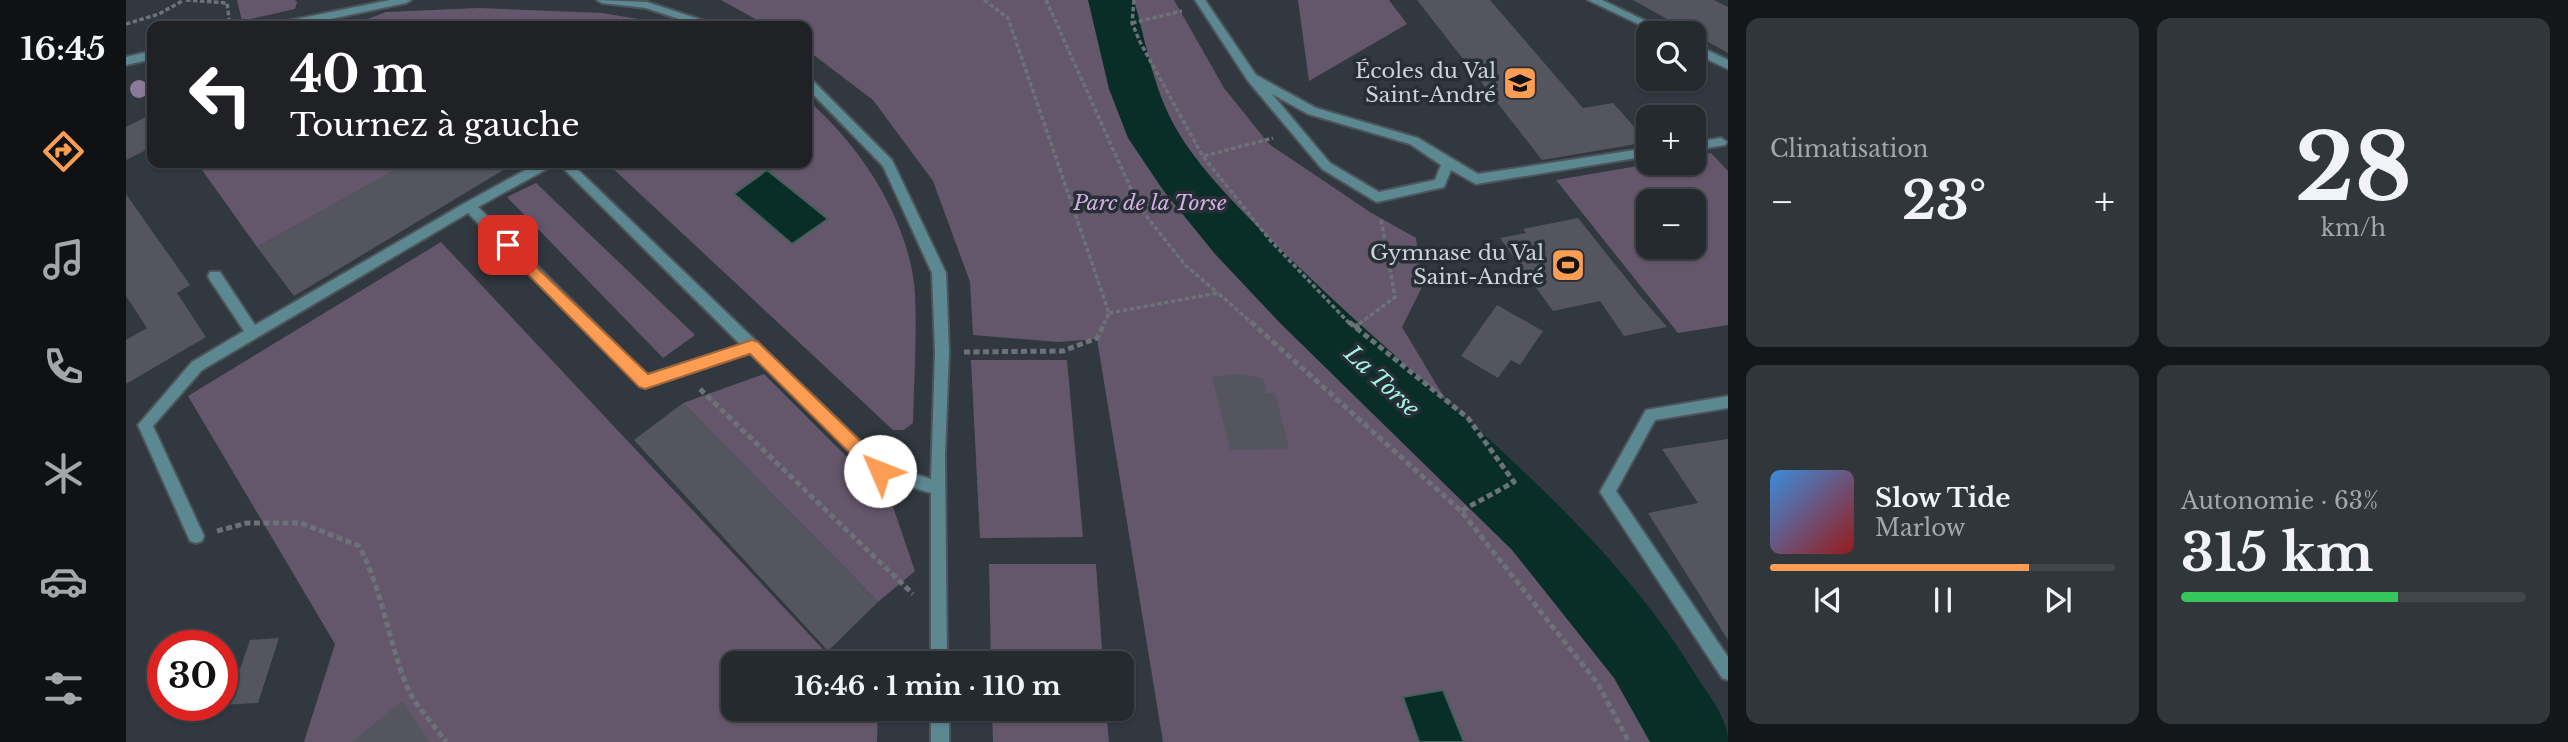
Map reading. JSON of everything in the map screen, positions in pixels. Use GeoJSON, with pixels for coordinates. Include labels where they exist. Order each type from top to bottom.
{"type":"FeatureCollection","features":[{"type":"Feature","properties":{"kind":"street"},"geometry":{"type":"LineString","coordinates":[[306,21],[406,0]]}},
{"type":"Feature","properties":{"kind":"street"},"geometry":{"type":"LineString","coordinates":[[602,0],[647,5],[681,20]]}},
{"type":"Feature","properties":{"kind":"street"},"geometry":{"type":"LineString","coordinates":[[671,0],[681,20]]}},
{"type":"Feature","properties":{"kind":"street"},"geometry":{"type":"LineString","coordinates":[[1593,0],[1639,21]]}},
{"type":"Feature","properties":{"kind":"street"},"geometry":{"type":"LineString","coordinates":[[1202,3],[1252,78],[1326,166],[1377,197],[1440,184],[1448,163]]}},
{"type":"Feature","properties":{"kind":"street"},"geometry":{"type":"LineString","coordinates":[[1706,53],[1728,65]]}},
{"type":"Feature","properties":{"kind":"street"},"geometry":{"type":"LineString","coordinates":[[126,61],[147,56]]}},
{"type":"Feature","properties":{"kind":"street"},"geometry":{"type":"LineString","coordinates":[[1252,78],[1312,111],[1414,141],[1476,178],[1636,154]]}},
{"type":"Feature","properties":{"kind":"street"},"geometry":{"type":"LineString","coordinates":[[812,87],[888,163],[939,274],[942,352],[939,651]]}},
{"type":"Feature","properties":{"kind":"street"},"geometry":{"type":"LineString","coordinates":[[1706,144],[1721,142]]}},
{"type":"Feature","properties":{"kind":"street"},"geometry":{"type":"LineString","coordinates":[[196,536],[145,425],[197,366],[469,206],[539,168]]}},
{"type":"Feature","properties":{"kind":"street"},"geometry":{"type":"LineString","coordinates":[[569,168],[880,471],[939,488]]}},
{"type":"Feature","properties":{"kind":"street"},"geometry":{"type":"LineString","coordinates":[[469,206],[645,382],[752,347]]}},
{"type":"Feature","properties":{"kind":"street"},"geometry":{"type":"LineString","coordinates":[[215,276],[253,333]]}},
{"type":"Feature","properties":{"kind":"street"},"geometry":{"type":"LineString","coordinates":[[1728,402],[1651,414],[1608,492],[1728,672]]}},
{"type":"Feature","properties":{"kind":"street"},"geometry":{"type":"LineString","coordinates":[[940,721],[940,742]]}},
{"type":"Feature","properties":{"kind":"path"},"geometry":{"type":"LineString","coordinates":[[126,24],[159,14],[185,0],[227,3],[229,21]]}},
{"type":"Feature","properties":{"kind":"path"},"geometry":{"type":"LineString","coordinates":[[942,352],[1063,351],[1097,338],[1108,313],[1008,18],[984,0]]}},
{"type":"Feature","properties":{"kind":"path"},"geometry":{"type":"LineString","coordinates":[[1046,0],[1139,207],[1186,266],[1461,511],[1598,684],[1629,742]]}},
{"type":"Feature","properties":{"kind":"path"},"geometry":{"type":"LineString","coordinates":[[1134,0],[1132,23],[1204,156],[1270,240],[1354,328],[1468,418],[1514,482],[1461,511]]}},
{"type":"Feature","properties":{"kind":"path"},"geometry":{"type":"LineString","coordinates":[[1132,23],[1202,3]]}},
{"type":"Feature","properties":{"kind":"path"},"geometry":{"type":"LineString","coordinates":[[1204,156],[1298,132]]}},
{"type":"Feature","properties":{"kind":"path"},"geometry":{"type":"LineString","coordinates":[[1354,328],[1395,297],[1377,197]]}},
{"type":"Feature","properties":{"kind":"path"},"geometry":{"type":"LineString","coordinates":[[1108,313],[1218,293]]}},
{"type":"Feature","properties":{"kind":"path"},"geometry":{"type":"LineString","coordinates":[[680,370],[939,619]]}},
{"type":"Feature","properties":{"kind":"path"},"geometry":{"type":"LineString","coordinates":[[196,536],[247,523],[301,523],[333,533],[359,546],[375,576],[385,620],[409,691],[446,742]]}},
{"type":"Feature","properties":{"kind":"green space"},"geometry":{"type":"Polygon","coordinates":[[[237,0],[297,2],[295,9],[242,21],[237,0]]]}},
{"type":"Feature","properties":{"kind":"green space","name":"Parc de la Torse"},"geometry":{"type":"Polygon","coordinates":[[[721,0],[1174,0],[1224,88],[1269,144],[1370,212],[1416,238],[1423,285],[1402,327],[1505,499],[1615,633],[1696,742],[1163,742],[1097,339],[1058,342],[973,335],[970,282],[933,181],[873,100],[812,54],[812,21],[759,21],[721,0]]]}},
{"type":"Feature","properties":{"kind":"green space"},"geometry":{"type":"Polygon","coordinates":[[[1298,0],[1389,0],[1407,24],[1309,81],[1298,0]]]}},
{"type":"Feature","properties":{"kind":"green space"},"geometry":{"type":"Polygon","coordinates":[[[479,8],[602,13],[638,19],[363,21],[386,12],[479,8]]]}},
{"type":"Feature","properties":{"kind":"green space"},"geometry":{"type":"Polygon","coordinates":[[[812,104],[827,118],[864,162],[879,187],[904,239],[911,266],[916,325],[913,423],[904,430],[893,430],[612,168],[812,168],[812,104]]]}},
{"type":"Feature","properties":{"kind":"green space"},"geometry":{"type":"Polygon","coordinates":[[[1711,153],[1728,171],[1728,325],[1678,333],[1556,180],[1636,166],[1636,175],[1706,175],[1706,154],[1711,153]]]}},
{"type":"Feature","properties":{"kind":"green space"},"geometry":{"type":"Polygon","coordinates":[[[201,168],[397,169],[257,247],[201,168]]]}},
{"type":"Feature","properties":{"kind":"green space"},"geometry":{"type":"Polygon","coordinates":[[[536,183],[695,335],[663,358],[507,197],[536,183]]]}},
{"type":"Feature","properties":{"kind":"green space"},"geometry":{"type":"Polygon","coordinates":[[[441,242],[825,651],[721,651],[721,721],[878,721],[877,742],[304,742],[335,644],[188,396],[441,242]]]}},
{"type":"Feature","properties":{"kind":"green space"},"geometry":{"type":"Polygon","coordinates":[[[971,360],[1067,360],[1083,537],[980,538],[971,360]]]}},
{"type":"Feature","properties":{"kind":"green space"},"geometry":{"type":"Polygon","coordinates":[[[764,374],[891,501],[915,571],[878,602],[683,403],[764,374]]]}},
{"type":"Feature","properties":{"kind":"green space"},"geometry":{"type":"Polygon","coordinates":[[[989,564],[1096,564],[1102,651],[991,651],[989,564]]]}},
{"type":"Feature","properties":{"kind":"green space"},"geometry":{"type":"Polygon","coordinates":[[[992,721],[1107,721],[1109,742],[993,742],[992,721]]]}},
{"type":"Feature","properties":{"kind":"shaded area"},"geometry":{"type":"Polygon","coordinates":[[[767,170],[828,219],[792,244],[734,194],[767,170]]]}},
{"type":"Feature","properties":{"kind":"shaded area"},"geometry":{"type":"Polygon","coordinates":[[[1443,690],[1464,742],[1419,742],[1403,697],[1443,690]]]}},
{"type":"Feature","properties":{"kind":"building"},"geometry":{"type":"Polygon","coordinates":[[[1417,0],[1490,0],[1583,108],[1613,103],[1636,129],[1636,144],[1542,160],[1417,0]]]}},
{"type":"Feature","properties":{"kind":"building"},"geometry":{"type":"Polygon","coordinates":[[[1633,0],[1714,0],[1728,7],[1728,53],[1706,41],[1706,21],[1671,21],[1633,0]]]}},
{"type":"Feature","properties":{"kind":"building"},"geometry":{"type":"Polygon","coordinates":[[[147,116],[147,150],[126,160],[126,127],[147,116]]]}},
{"type":"Feature","properties":{"kind":"building"},"geometry":{"type":"Polygon","coordinates":[[[398,168],[507,168],[294,296],[257,247],[398,168]]]}},
{"type":"Feature","properties":{"kind":"building"},"geometry":{"type":"Polygon","coordinates":[[[126,194],[190,285],[177,293],[206,337],[126,384],[126,340],[147,328],[126,296],[126,194]]]}},
{"type":"Feature","properties":{"kind":"building","name":"Gymnase du Val Saint-André"},"geometry":{"type":"Polygon","coordinates":[[[1578,218],[1667,327],[1624,336],[1600,301],[1553,311],[1500,238],[1526,233],[1523,229],[1578,218]]]}},
{"type":"Feature","properties":{"kind":"building"},"geometry":{"type":"Polygon","coordinates":[[[1497,305],[1543,331],[1520,365],[1511,360],[1498,378],[1461,356],[1497,305]]]}},
{"type":"Feature","properties":{"kind":"building"},"geometry":{"type":"Polygon","coordinates":[[[1238,374],[1263,378],[1267,393],[1275,393],[1289,449],[1230,450],[1212,377],[1238,374]]]}},
{"type":"Feature","properties":{"kind":"building"},"geometry":{"type":"Polygon","coordinates":[[[683,403],[878,602],[828,651],[634,440],[683,403]]]}},
{"type":"Feature","properties":{"kind":"building"},"geometry":{"type":"Polygon","coordinates":[[[1728,439],[1728,640],[1648,513],[1698,503],[1662,449],[1728,439]]]}},
{"type":"Feature","properties":{"kind":"building"},"geometry":{"type":"Polygon","coordinates":[[[279,638],[258,703],[238,704],[238,669],[250,640],[279,638]]]}},
{"type":"Feature","properties":{"kind":"building"},"geometry":{"type":"Polygon","coordinates":[[[402,701],[430,742],[352,742],[402,701]]]}},
{"type":"Feature","properties":{"kind":"waterway","name":"La Torse"},"geometry":{"type":"LineString","coordinates":[[1111,0],[1134,89],[1154,138],[1182,176],[1235,239],[1301,306],[1536,527],[1640,652],[1693,742]]}},
{"type":"Feature","properties":{"kind":"place","name":"Écoles du Val Saint-André"},"geometry":{"type":"Point","coordinates":[1520,83]}},
{"type":"Feature","properties":{"kind":"place","name":"Gymnase du Val Saint-André"},"geometry":{"type":"Point","coordinates":[1568,265]}},
{"type":"Feature","properties":{"kind":"route"},"geometry":{"type":"LineString","coordinates":[[508,245],[645,382],[752,347],[880,471]]}}]}
